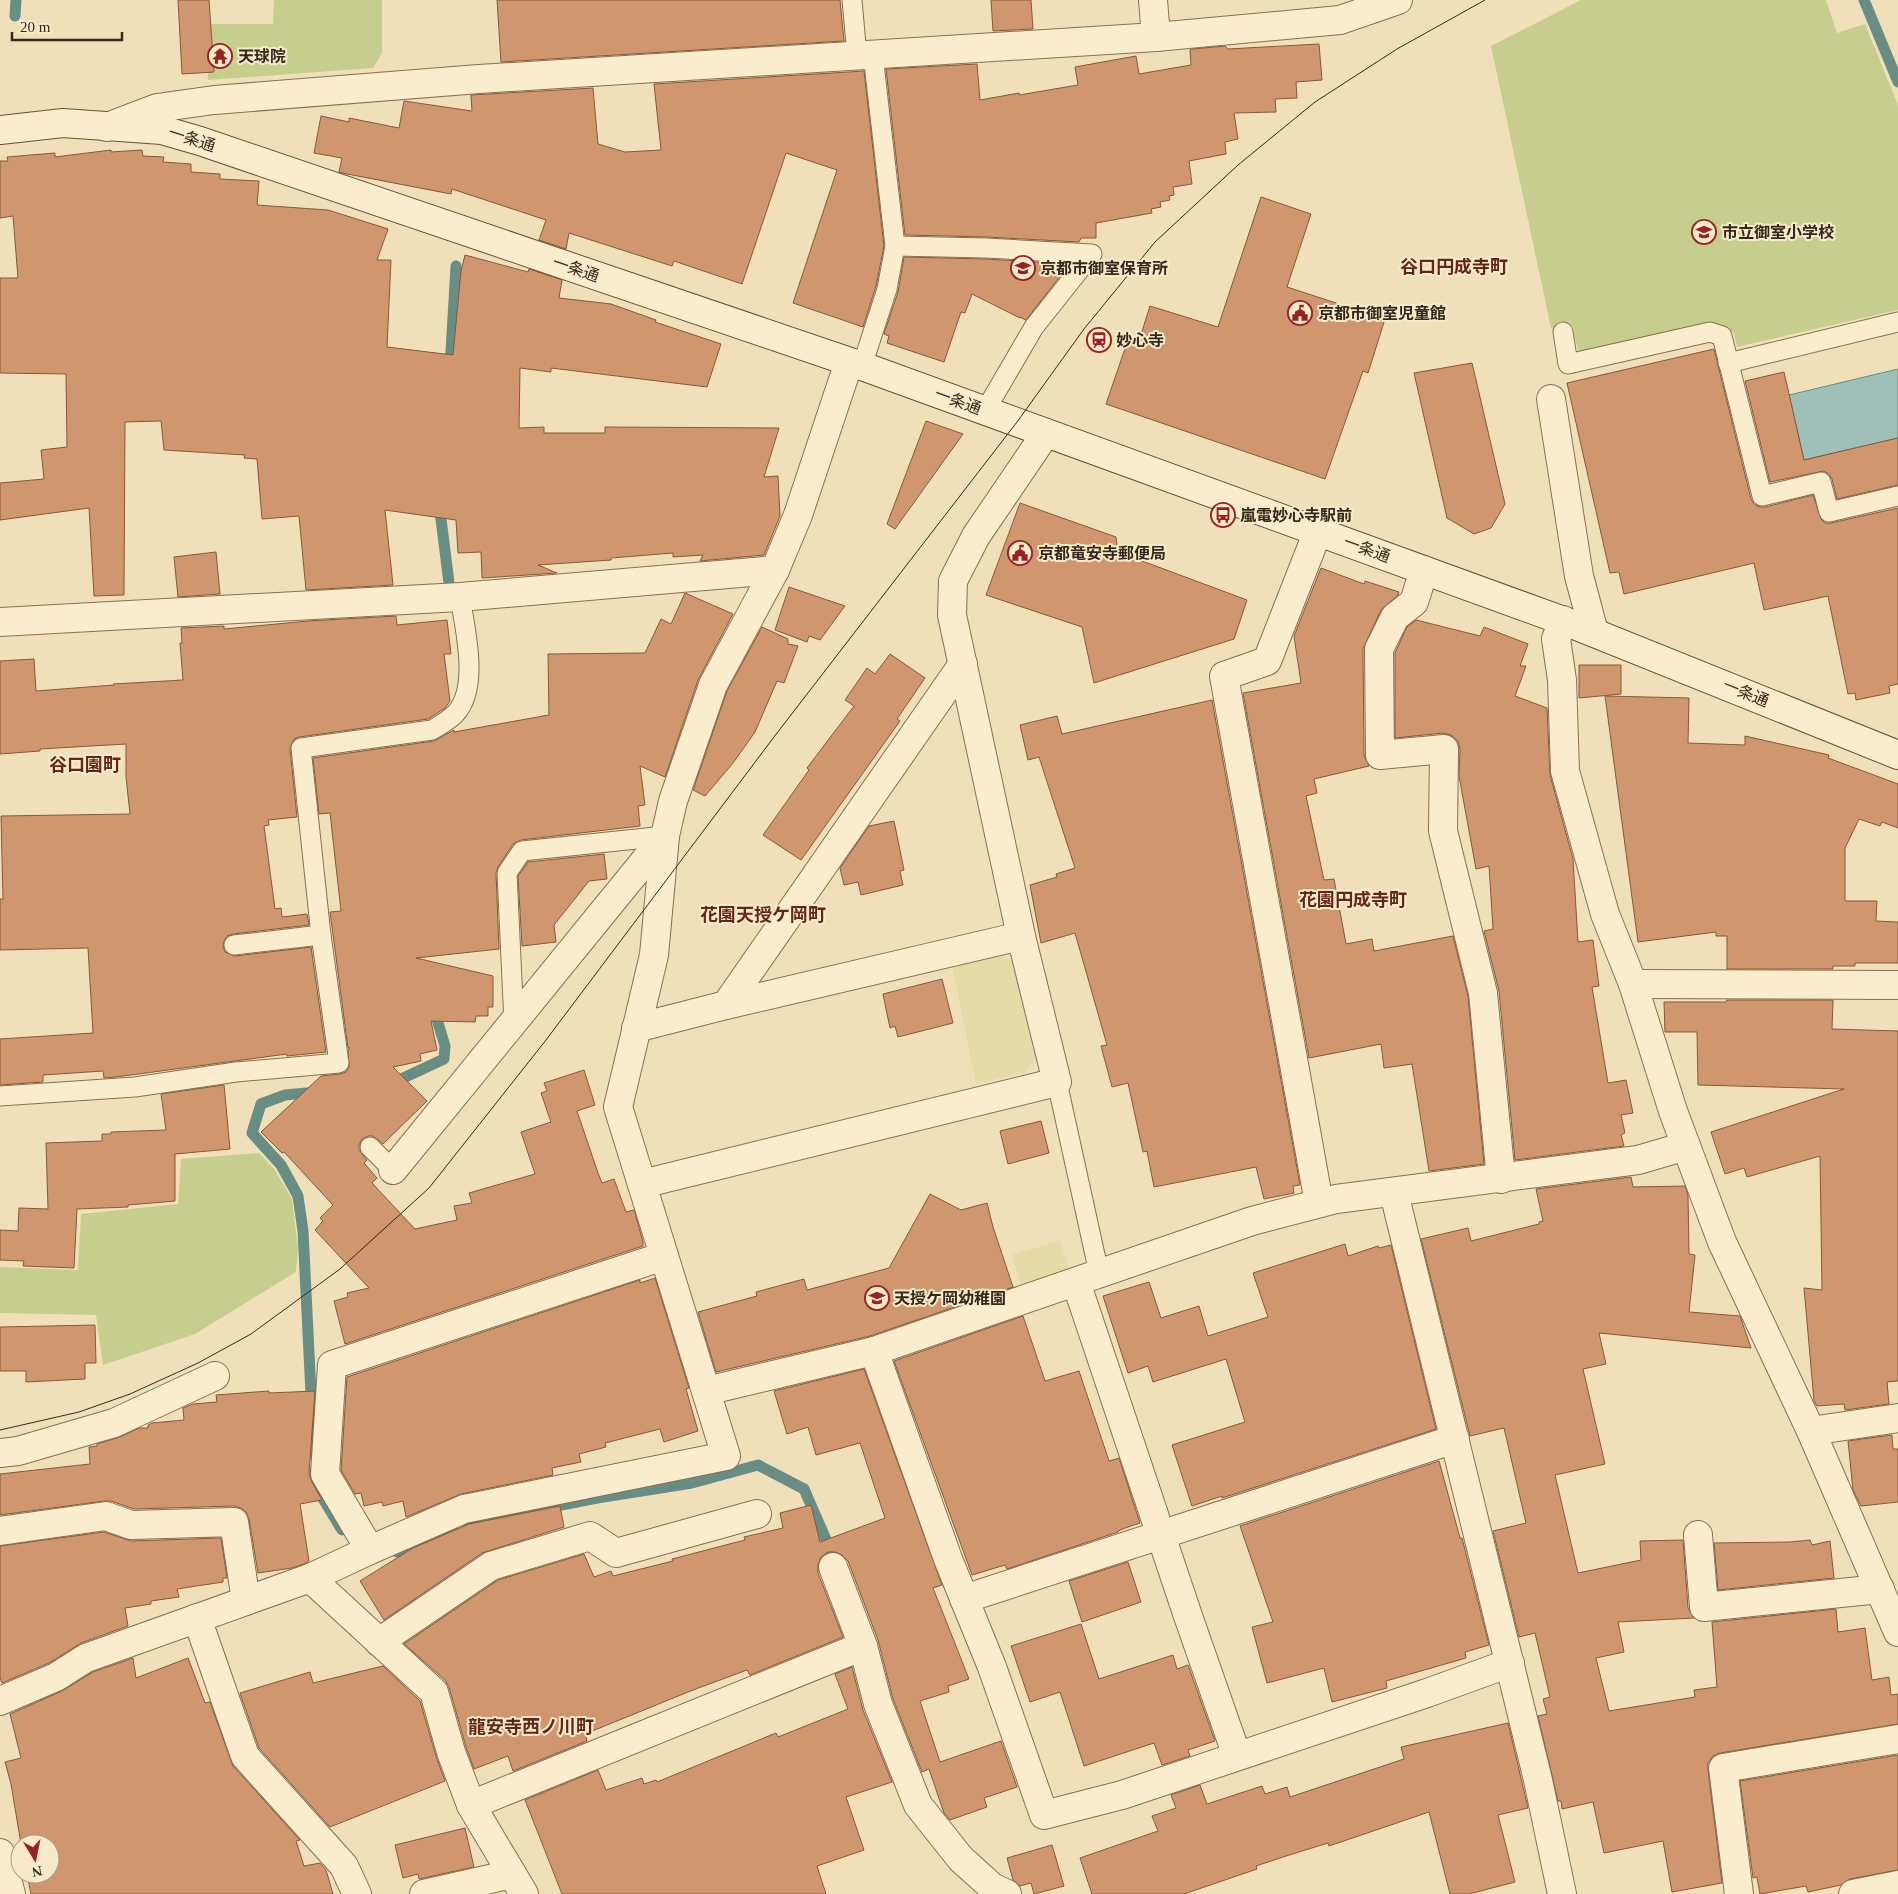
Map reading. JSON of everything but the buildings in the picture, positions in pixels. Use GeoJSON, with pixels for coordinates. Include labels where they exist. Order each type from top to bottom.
{"type":"FeatureCollection","features":[{"type":"Feature","properties":{"kind":"street"},"geometry":{"type":"LineString","coordinates":[[1153,0],[1156,37]]}},
{"type":"Feature","properties":{"kind":"street"},"geometry":{"type":"LineString","coordinates":[[108,127],[157,108],[214,100],[479,79],[1156,37],[1398,0]]}},
{"type":"Feature","properties":{"kind":"street","name":"一条通"},"geometry":{"type":"LineString","coordinates":[[0,130],[63,123],[162,130],[200,142],[856,364],[1563,620],[1898,755]]}},
{"type":"Feature","properties":{"kind":"street"},"geometry":{"type":"LineString","coordinates":[[0,1701],[56,1676],[86,1658],[310,1578],[464,1509],[726,1456],[618,1107],[654,955],[665,836],[673,801],[713,685],[775,570],[856,364]]}},
{"type":"Feature","properties":{"kind":"street"},"geometry":{"type":"LineString","coordinates":[[1551,399],[1579,576],[1594,632]]}},
{"type":"Feature","properties":{"kind":"street"},"geometry":{"type":"LineString","coordinates":[[642,1184],[1056,1082],[1021,936],[952,615],[953,581],[976,536],[1046,433]]}},
{"type":"Feature","properties":{"kind":"street"},"geometry":{"type":"LineString","coordinates":[[1318,531],[1267,661],[1224,676],[1319,1203]]}},
{"type":"Feature","properties":{"kind":"street"},"geometry":{"type":"LineString","coordinates":[[0,622],[460,596],[775,570]]}},
{"type":"Feature","properties":{"kind":"street"},"geometry":{"type":"LineString","coordinates":[[1424,570],[1414,602],[1395,617],[1379,650],[1380,755],[1444,749],[1443,831],[1483,992],[1501,1179]]}},
{"type":"Feature","properties":{"kind":"street"},"geometry":{"type":"LineString","coordinates":[[1563,620],[1556,640],[1562,680],[1565,771],[1604,914],[1633,984],[1673,1111],[1722,1242],[1812,1431],[1898,1632]]}},
{"type":"Feature","properties":{"kind":"street"},"geometry":{"type":"LineString","coordinates":[[726,1005],[963,664]]}},
{"type":"Feature","properties":{"kind":"street"},"geometry":{"type":"LineString","coordinates":[[393,1170],[665,836]]}},
{"type":"Feature","properties":{"kind":"street"},"geometry":{"type":"LineString","coordinates":[[636,1028],[1021,936]]}},
{"type":"Feature","properties":{"kind":"street"},"geometry":{"type":"LineString","coordinates":[[1633,984],[1898,985]]}},
{"type":"Feature","properties":{"kind":"street"},"geometry":{"type":"LineString","coordinates":[[706,1391],[874,1351],[1252,1221],[1319,1203],[1336,1199],[1638,1160],[1686,1146]]}},
{"type":"Feature","properties":{"kind":"street"},"geometry":{"type":"LineString","coordinates":[[1394,1193],[1510,1663],[1538,1780],[1562,1894]]}},
{"type":"Feature","properties":{"kind":"street"},"geometry":{"type":"LineString","coordinates":[[370,1550],[325,1474],[332,1365],[664,1256]]}},
{"type":"Feature","properties":{"kind":"street"},"geometry":{"type":"LineString","coordinates":[[1088,1278],[1161,1535],[1237,1756]]}},
{"type":"Feature","properties":{"kind":"street"},"geometry":{"type":"LineString","coordinates":[[874,1351],[964,1599],[992,1667],[1044,1814],[1122,1795],[1427,1694],[1510,1663]]}},
{"type":"Feature","properties":{"kind":"street"},"geometry":{"type":"LineString","coordinates":[[0,1453],[18,1451],[114,1423],[215,1376]]}},
{"type":"Feature","properties":{"kind":"street"},"geometry":{"type":"LineString","coordinates":[[1812,1431],[1898,1418]]}},
{"type":"Feature","properties":{"kind":"street"},"geometry":{"type":"LineString","coordinates":[[964,1599],[1455,1439]]}},
{"type":"Feature","properties":{"kind":"street"},"geometry":{"type":"LineString","coordinates":[[379,1642],[491,1566],[590,1536],[616,1553],[757,1514]]}},
{"type":"Feature","properties":{"kind":"street"},"geometry":{"type":"LineString","coordinates":[[0,1531],[106,1516],[130,1524],[234,1522],[246,1601]]}},
{"type":"Feature","properties":{"kind":"street"},"geometry":{"type":"LineString","coordinates":[[1698,1535],[1704,1606],[1880,1589]]}},
{"type":"Feature","properties":{"kind":"street"},"geometry":{"type":"LineString","coordinates":[[834,1567],[863,1646],[878,1704],[918,1805],[961,1859],[991,1892]]}},
{"type":"Feature","properties":{"kind":"street"},"geometry":{"type":"LineString","coordinates":[[310,1578],[434,1692],[451,1752],[471,1805],[518,1884],[424,1894]]}},
{"type":"Feature","properties":{"kind":"street"},"geometry":{"type":"LineString","coordinates":[[197,1618],[245,1756],[344,1866],[357,1894]]}},
{"type":"Feature","properties":{"kind":"street"},"geometry":{"type":"LineString","coordinates":[[471,1805],[863,1646]]}},
{"type":"Feature","properties":{"kind":"street"},"geometry":{"type":"LineString","coordinates":[[1739,1894],[1723,1768],[1898,1739]]}},
{"type":"Feature","properties":{"kind":"street"},"geometry":{"type":"LineString","coordinates":[[0,1853],[11,1894]]}},
{"type":"Feature","properties":{"kind":"street"},"geometry":{"type":"LineString","coordinates":[[1853,1894],[1898,1885]]}},
{"type":"Feature","properties":{"kind":"lane"},"geometry":{"type":"LineString","coordinates":[[852,0],[865,55],[895,246],[887,290],[856,364]]}},
{"type":"Feature","properties":{"kind":"lane"},"geometry":{"type":"LineString","coordinates":[[895,246],[986,248],[1092,254],[1034,327],[985,411]]}},
{"type":"Feature","properties":{"kind":"lane"},"geometry":{"type":"LineString","coordinates":[[1728,363],[1898,322]]}},
{"type":"Feature","properties":{"kind":"lane"},"geometry":{"type":"LineString","coordinates":[[1563,332],[1568,364],[1710,332],[1722,336],[1762,496],[1821,482],[1829,512],[1898,496]]}},
{"type":"Feature","properties":{"kind":"lane"},"geometry":{"type":"LineString","coordinates":[[0,1096],[136,1088],[236,1072],[339,1063],[321,935],[301,748],[432,730],[456,713],[463,700],[468,679],[469,655],[460,596]]}},
{"type":"Feature","properties":{"kind":"lane"},"geometry":{"type":"LineString","coordinates":[[514,1023],[506,872],[522,851],[665,836]]}},
{"type":"Feature","properties":{"kind":"lane"},"geometry":{"type":"LineString","coordinates":[[234,945],[321,935]]}},
{"type":"Feature","properties":{"kind":"lane"},"geometry":{"type":"LineString","coordinates":[[1056,1082],[1088,1278]]}},
{"type":"Feature","properties":{"kind":"lane"},"geometry":{"type":"LineString","coordinates":[[370,1147],[393,1170]]}},
{"type":"Feature","properties":{"kind":"shaded area"},"geometry":{"type":"Polygon","coordinates":[[[999,951],[1015,964],[1037,1055],[1026,1072],[976,1084],[952,965],[999,951]]]}},
{"type":"Feature","properties":{"kind":"shaded area"},"geometry":{"type":"Polygon","coordinates":[[[1060,1240],[1070,1274],[1022,1289],[1012,1255],[1060,1240]]]}},
{"type":"Feature","properties":{"kind":"green space"},"geometry":{"type":"Polygon","coordinates":[[[274,0],[382,0],[382,53],[373,68],[208,80],[206,24],[273,24],[274,0]]]}},
{"type":"Feature","properties":{"kind":"green space"},"geometry":{"type":"Polygon","coordinates":[[[1581,0],[1826,0],[1837,33],[1865,24],[1898,105],[1898,310],[1737,347],[1734,333],[1716,323],[1579,353],[1571,324],[1551,328],[1491,46],[1581,0]]]}},
{"type":"Feature","properties":{"kind":"green space"},"geometry":{"type":"Polygon","coordinates":[[[259,1153],[274,1169],[292,1199],[298,1248],[296,1272],[195,1334],[103,1365],[96,1315],[0,1313],[0,1267],[78,1270],[81,1214],[178,1204],[181,1159],[259,1153]]]}},
{"type":"Feature","properties":{"kind":"water"},"geometry":{"type":"Polygon","coordinates":[[[1898,369],[1898,438],[1804,460],[1789,395],[1898,369]]]}},
{"type":"Feature","properties":{"kind":"waterway"},"geometry":{"type":"LineString","coordinates":[[15,16],[16,0]]}},
{"type":"Feature","properties":{"kind":"waterway"},"geometry":{"type":"LineString","coordinates":[[1864,0],[1898,82]]}},
{"type":"Feature","properties":{"kind":"waterway"},"geometry":{"type":"LineString","coordinates":[[450,368],[456,266]]}},
{"type":"Feature","properties":{"kind":"waterway"},"geometry":{"type":"LineString","coordinates":[[439,503],[449,583]]}},
{"type":"Feature","properties":{"kind":"waterway"},"geometry":{"type":"LineString","coordinates":[[389,1082],[399,1080],[444,1059],[445,1046],[433,1006]]}},
{"type":"Feature","properties":{"kind":"waterway"},"geometry":{"type":"LineString","coordinates":[[314,1455],[303,1231],[298,1196],[281,1165],[252,1133],[261,1104],[285,1095],[317,1092]]}},
{"type":"Feature","properties":{"kind":"waterway"},"geometry":{"type":"LineString","coordinates":[[468,1526],[486,1520],[597,1498],[692,1483],[758,1465],[804,1489],[838,1567]]}},
{"type":"Feature","properties":{"kind":"waterway"},"geometry":{"type":"LineString","coordinates":[[315,1471],[316,1487],[342,1530]]}},
{"type":"Feature","properties":{"kind":"waterway"},"geometry":{"type":"LineString","coordinates":[[397,1552],[453,1532]]}},
{"type":"Feature","properties":{"kind":"tram line"},"geometry":{"type":"LineString","coordinates":[[0,1430],[79,1412],[130,1394],[198,1363],[251,1334],[340,1269],[429,1188],[546,1040],[777,733],[1017,422],[1084,329],[1155,242],[1238,165],[1315,102],[1397,49],[1485,0]]}},
{"type":"Feature","properties":{"kind":"place","name":"天球院"},"geometry":{"type":"Point","coordinates":[220,56]}},
{"type":"Feature","properties":{"kind":"place","name":"市立御室小学校"},"geometry":{"type":"Point","coordinates":[1704,232]}},
{"type":"Feature","properties":{"kind":"place","name":"京都市御室保育所"},"geometry":{"type":"Point","coordinates":[1023,268]}},
{"type":"Feature","properties":{"kind":"place","name":"京都市御室児童館"},"geometry":{"type":"Point","coordinates":[1300,313]}},
{"type":"Feature","properties":{"kind":"place","name":"妙心寺"},"geometry":{"type":"Point","coordinates":[1099,340]}},
{"type":"Feature","properties":{"kind":"place","name":"嵐電妙心寺駅前"},"geometry":{"type":"Point","coordinates":[1223,515]}},
{"type":"Feature","properties":{"kind":"place","name":"京都竜安寺郵便局"},"geometry":{"type":"Point","coordinates":[1020,553]}},
{"type":"Feature","properties":{"kind":"place","name":"天授ケ岡幼稚園"},"geometry":{"type":"Point","coordinates":[877,1298]}},
{"type":"Feature","properties":{"kind":"district","name":"谷口円成寺町"},"geometry":{"type":"Point","coordinates":[1454,267]}},
{"type":"Feature","properties":{"kind":"district","name":"谷口園町"},"geometry":{"type":"Point","coordinates":[85,765]}},
{"type":"Feature","properties":{"kind":"district","name":"花園円成寺町"},"geometry":{"type":"Point","coordinates":[1353,900]}},
{"type":"Feature","properties":{"kind":"district","name":"花園天授ケ岡町"},"geometry":{"type":"Point","coordinates":[763,915]}},
{"type":"Feature","properties":{"kind":"district","name":"龍安寺西ノ川町"},"geometry":{"type":"Point","coordinates":[531,1727]}}]}
